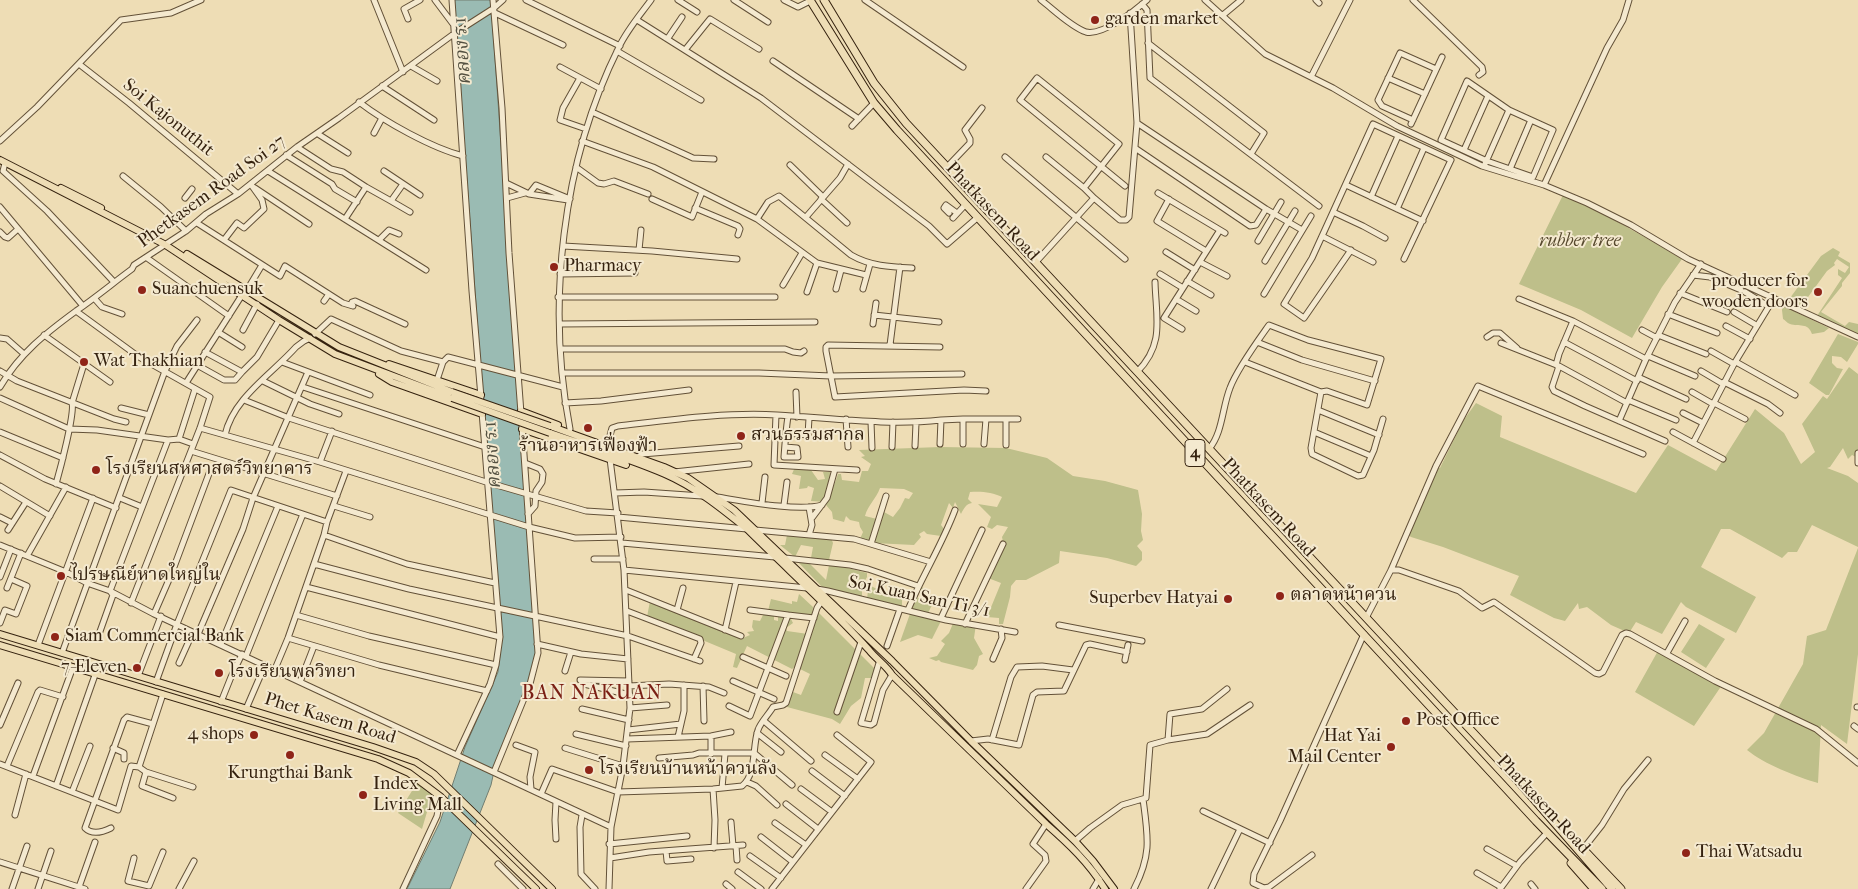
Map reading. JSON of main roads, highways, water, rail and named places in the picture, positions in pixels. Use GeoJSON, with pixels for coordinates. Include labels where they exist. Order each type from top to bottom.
{"type":"FeatureCollection","features":[{"type":"Feature","properties":{"kind":"highway","name":"Phatkasem Road"},"geometry":{"type":"LineString","coordinates":[[824,0],[874,83],[906,123],[948,166],[1557,824],[1606,888]]}},
{"type":"Feature","properties":{"kind":"highway","name":"Phatkasem Road"},"geometry":{"type":"LineString","coordinates":[[810,1],[874,103],[965,205],[1536,821],[1606,888]]}},
{"type":"Feature","properties":{"kind":"highway"},"geometry":{"type":"LineString","coordinates":[[1085,335],[1095,326]]}},
{"type":"Feature","properties":{"kind":"highway"},"geometry":{"type":"LineString","coordinates":[[1536,821],[1545,835],[1594,889]]}},
{"type":"Feature","properties":{"kind":"highway"},"geometry":{"type":"LineString","coordinates":[[1557,824],[1621,889]]}},
{"type":"Feature","properties":{"kind":"main road"},"geometry":{"type":"LineString","coordinates":[[2,160],[167,243],[312,336],[335,354],[399,366],[481,395]]}},
{"type":"Feature","properties":{"kind":"main road"},"geometry":{"type":"LineString","coordinates":[[244,292],[279,320],[312,336]]}},
{"type":"Feature","properties":{"kind":"main road"},"geometry":{"type":"LineString","coordinates":[[355,358],[452,395],[664,467]]}},
{"type":"Feature","properties":{"kind":"main road"},"geometry":{"type":"LineString","coordinates":[[355,358],[392,382],[482,414]]}},
{"type":"Feature","properties":{"kind":"main road"},"geometry":{"type":"LineString","coordinates":[[521,411],[608,443],[664,467],[688,478],[716,497],[785,558],[937,706],[970,741],[1075,841],[1094,861],[1114,889]]}},
{"type":"Feature","properties":{"kind":"main road"},"geometry":{"type":"LineString","coordinates":[[522,429],[686,485]]}},
{"type":"Feature","properties":{"kind":"main road"},"geometry":{"type":"LineString","coordinates":[[550,429],[665,474],[705,496],[747,529],[889,669],[892,675],[1088,864],[1105,889]]}},
{"type":"Feature","properties":{"kind":"main road","name":"Phet Kasem Road"},"geometry":{"type":"LineString","coordinates":[[0,634],[373,747],[416,762],[445,784],[552,889]]}},
{"type":"Feature","properties":{"kind":"main road"},"geometry":{"type":"LineString","coordinates":[[26,653],[32,648],[29,643]]}},
{"type":"Feature","properties":{"kind":"main road","name":"Phet Kasem Road"},"geometry":{"type":"LineString","coordinates":[[0,645],[378,759],[409,773],[439,795],[536,889]]}},
{"type":"Feature","properties":{"kind":"main road"},"geometry":{"type":"LineString","coordinates":[[41,658],[38,653],[42,646]]}},
{"type":"Feature","properties":{"kind":"main road"},"geometry":{"type":"LineString","coordinates":[[192,703],[196,694]]}},
{"type":"Feature","properties":{"kind":"main road"},"geometry":{"type":"LineString","coordinates":[[931,712],[937,706]]}},
{"type":"Feature","properties":{"kind":"main road"},"geometry":{"type":"LineString","coordinates":[[277,729],[280,720]]}},
{"type":"Feature","properties":{"kind":"water","name":"คลอง ร.1"},"geometry":{"type":"Polygon","coordinates":[[[454,0],[491,0],[536,652],[529,684],[496,762],[491,785],[450,889],[407,889],[440,822],[465,747],[498,672],[501,645],[454,0]]]}},
{"type":"Feature","properties":{"kind":"place","name":"garden market"},"geometry":{"type":"Point","coordinates":[1095,20]}},
{"type":"Feature","properties":{"kind":"place","name":"Pharmacy"},"geometry":{"type":"Point","coordinates":[554,267]}},
{"type":"Feature","properties":{"kind":"place","name":"Suanchuensuk"},"geometry":{"type":"Point","coordinates":[142,290]}},
{"type":"Feature","properties":{"kind":"place","name":"producer for wooden doors"},"geometry":{"type":"Point","coordinates":[1818,292]}},
{"type":"Feature","properties":{"kind":"place","name":"Wat Thakhian"},"geometry":{"type":"Point","coordinates":[84,362]}},
{"type":"Feature","properties":{"kind":"place","name":"ร้านอาหารเฟื่องฟ้า"},"geometry":{"type":"Point","coordinates":[588,428]}},
{"type":"Feature","properties":{"kind":"place","name":"สวนธรรมสากล"},"geometry":{"type":"Point","coordinates":[741,436]}},
{"type":"Feature","properties":{"kind":"place","name":"โรงเรียนสหศาสตร์วิทยาคาร"},"geometry":{"type":"Point","coordinates":[96,470]}},
{"type":"Feature","properties":{"kind":"place","name":"ไปรษณีย์หาดใหญ่ใน"},"geometry":{"type":"Point","coordinates":[61,576]}},
{"type":"Feature","properties":{"kind":"place","name":"ตลาดหน้าควน"},"geometry":{"type":"Point","coordinates":[1280,596]}},
{"type":"Feature","properties":{"kind":"place","name":"Superbev Hatyai"},"geometry":{"type":"Point","coordinates":[1228,599]}},
{"type":"Feature","properties":{"kind":"place","name":"Siam Commercial Bank"},"geometry":{"type":"Point","coordinates":[55,637]}},
{"type":"Feature","properties":{"kind":"place","name":"7-Eleven"},"geometry":{"type":"Point","coordinates":[137,668]}},
{"type":"Feature","properties":{"kind":"place","name":"โรงเรียนพลวิทยา"},"geometry":{"type":"Point","coordinates":[219,673]}},
{"type":"Feature","properties":{"kind":"place","name":"Post Office"},"geometry":{"type":"Point","coordinates":[1406,721]}},
{"type":"Feature","properties":{"kind":"place","name":"4 shops"},"geometry":{"type":"Point","coordinates":[254,735]}},
{"type":"Feature","properties":{"kind":"place","name":"Hat Yai Mail Center"},"geometry":{"type":"Point","coordinates":[1391,747]}},
{"type":"Feature","properties":{"kind":"place","name":"Krungthai Bank"},"geometry":{"type":"Point","coordinates":[290,755]}},
{"type":"Feature","properties":{"kind":"place","name":"โรงเรียนบ้านหน้าควนลัง"},"geometry":{"type":"Point","coordinates":[589,770]}},
{"type":"Feature","properties":{"kind":"place","name":"Index Living Mall"},"geometry":{"type":"Point","coordinates":[363,795]}},
{"type":"Feature","properties":{"kind":"place","name":"Thai Watsadu"},"geometry":{"type":"Point","coordinates":[1686,853]}},
{"type":"Feature","properties":{"kind":"district","name":"BAN NAKUAN"},"geometry":{"type":"Point","coordinates":[592,694]}},
{"type":"Feature","properties":{"kind":"park label","name":"rubber tree"},"geometry":{"type":"Point","coordinates":[1580,242]}}]}
